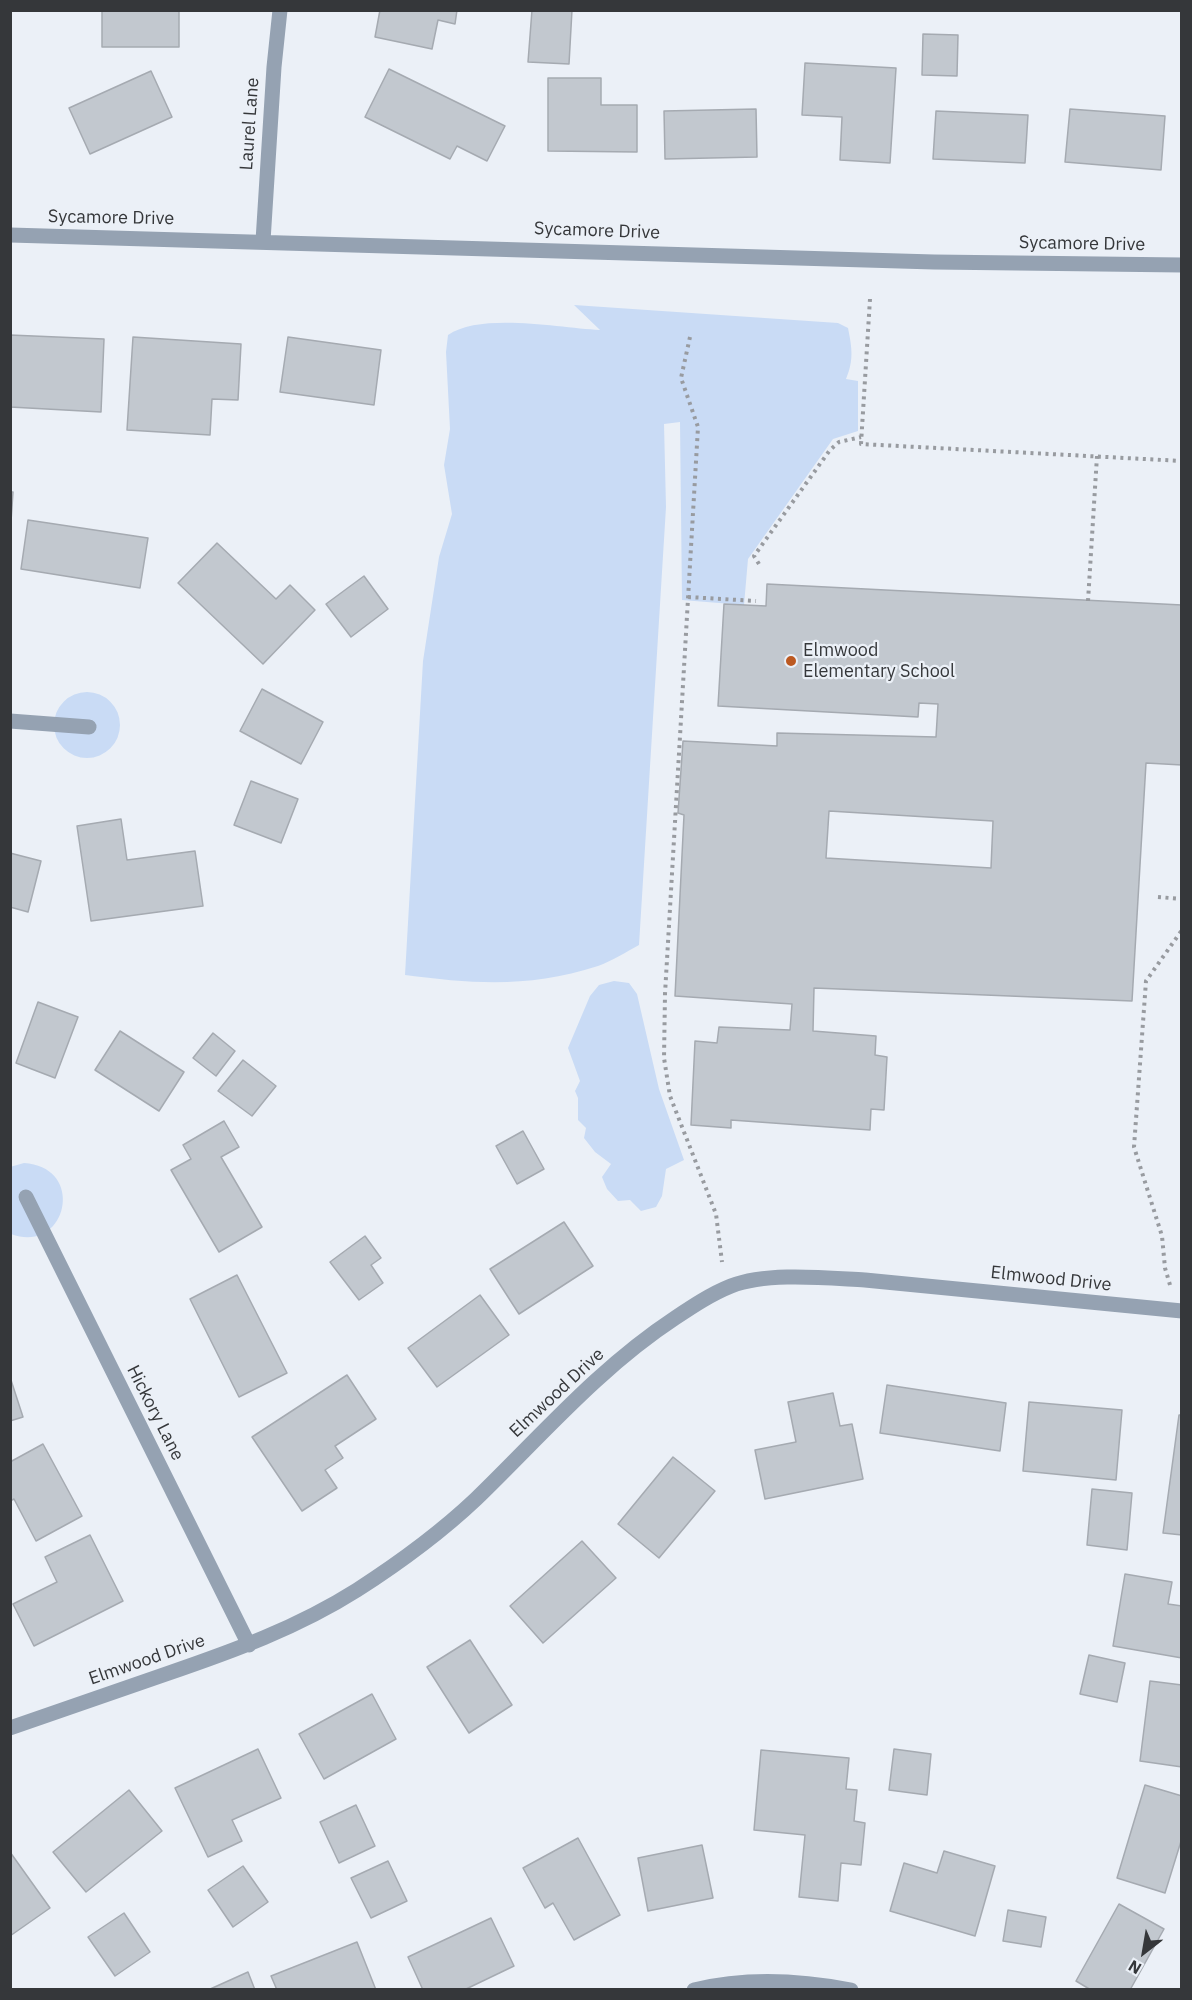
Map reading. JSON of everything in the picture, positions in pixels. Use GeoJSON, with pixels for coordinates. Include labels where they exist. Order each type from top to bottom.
{"type":"FeatureCollection","features":[{"type":"Feature","properties":{"kind":"street","name":"Laurel Lane"},"geometry":{"type":"LineString","coordinates":[[263,241],[280,10]]}},
{"type":"Feature","properties":{"kind":"street","name":"Sycamore Drive"},"geometry":{"type":"LineString","coordinates":[[10,235],[934,262],[1182,265]]}},
{"type":"Feature","properties":{"kind":"street"},"geometry":{"type":"LineString","coordinates":[[10,721],[89,727]]}},
{"type":"Feature","properties":{"kind":"street","name":"Hickory Lane"},"geometry":{"type":"LineString","coordinates":[[26,1197],[249,1645]]}},
{"type":"Feature","properties":{"kind":"street","name":"Elmwood Drive"},"geometry":{"type":"LineString","coordinates":[[10,1728],[249,1645],[295,1626],[357,1590],[429,1540],[474,1500],[591,1383],[657,1330],[701,1300],[733,1285],[803,1278],[865,1280],[1182,1311]]}},
{"type":"Feature","properties":{"kind":"street"},"geometry":{"type":"LineString","coordinates":[[694,1989],[728,1982],[812,1983],[851,1989]]}},
{"type":"Feature","properties":{"kind":"path"},"geometry":{"type":"LineString","coordinates":[[870,299],[861,444],[1182,460]]}},
{"type":"Feature","properties":{"kind":"path"},"geometry":{"type":"LineString","coordinates":[[690,337],[681,378],[698,427],[664,1058],[673,1106],[716,1214],[723,1266]]}},
{"type":"Feature","properties":{"kind":"path"},"geometry":{"type":"LineString","coordinates":[[759,564],[754,555],[830,450],[839,442],[861,437]]}},
{"type":"Feature","properties":{"kind":"path"},"geometry":{"type":"LineString","coordinates":[[1088,602],[1097,456]]}},
{"type":"Feature","properties":{"kind":"path"},"geometry":{"type":"LineString","coordinates":[[688,597],[756,601]]}},
{"type":"Feature","properties":{"kind":"path"},"geometry":{"type":"LineString","coordinates":[[1158,897],[1182,899]]}},
{"type":"Feature","properties":{"kind":"path"},"geometry":{"type":"LineString","coordinates":[[1171,1289],[1165,1268],[1162,1236],[1134,1147],[1146,981],[1182,930]]}},
{"type":"Feature","properties":{"kind":"shaded area"},"geometry":{"type":"Polygon","coordinates":[[[574,305],[838,323],[848,328],[852,354],[846,379],[858,381],[858,431],[833,439],[748,559],[744,605],[682,600],[680,422],[664,424],[666,507],[639,945],[598,966],[526,981],[479,982],[405,975],[423,661],[439,557],[452,514],[444,465],[450,429],[446,352],[448,335],[462,328],[500,323],[600,330],[574,305]]]}},
{"type":"Feature","properties":{"kind":"shaded area"},"geometry":{"type":"Polygon","coordinates":[[[87,692],[100,695],[110,702],[117,712],[120,725],[117,738],[110,748],[100,755],[87,758],[74,755],[64,748],[57,738],[54,725],[57,712],[64,702],[74,695],[87,692]]]}},
{"type":"Feature","properties":{"kind":"shaded area"},"geometry":{"type":"Polygon","coordinates":[[[614,981],[629,983],[637,994],[659,1089],[684,1160],[666,1169],[662,1196],[656,1207],[641,1211],[630,1200],[618,1201],[607,1189],[602,1177],[611,1164],[595,1152],[584,1138],[586,1128],[578,1120],[578,1098],[575,1091],[580,1081],[568,1048],[590,996],[599,985],[614,981]]]}},
{"type":"Feature","properties":{"kind":"shaded area"},"geometry":{"type":"Polygon","coordinates":[[[24,1163],[44,1168],[56,1179],[62,1193],[62,1208],[56,1222],[46,1232],[30,1237],[11,1234],[10,1167],[24,1163]]]}},
{"type":"Feature","properties":{"kind":"building"},"geometry":{"type":"Polygon","coordinates":[[[102,10],[179,10],[179,47],[102,47],[102,10]]]}},
{"type":"Feature","properties":{"kind":"building"},"geometry":{"type":"Polygon","coordinates":[[[380,10],[457,10],[455,24],[438,20],[432,49],[375,37],[380,10]]]}},
{"type":"Feature","properties":{"kind":"building"},"geometry":{"type":"Polygon","coordinates":[[[532,10],[572,10],[569,64],[528,62],[532,10]]]}},
{"type":"Feature","properties":{"kind":"building"},"geometry":{"type":"Polygon","coordinates":[[[923,34],[958,35],[957,76],[922,75],[923,34]]]}},
{"type":"Feature","properties":{"kind":"building"},"geometry":{"type":"Polygon","coordinates":[[[805,63],[896,68],[890,163],[840,160],[842,117],[802,115],[805,63]]]}},
{"type":"Feature","properties":{"kind":"building"},"geometry":{"type":"Polygon","coordinates":[[[389,69],[505,126],[487,161],[457,146],[450,159],[365,117],[389,69]]]}},
{"type":"Feature","properties":{"kind":"building"},"geometry":{"type":"Polygon","coordinates":[[[151,71],[172,117],[90,154],[69,108],[151,71]]]}},
{"type":"Feature","properties":{"kind":"building"},"geometry":{"type":"Polygon","coordinates":[[[548,78],[601,78],[601,105],[637,105],[637,152],[548,151],[548,78]]]}},
{"type":"Feature","properties":{"kind":"building"},"geometry":{"type":"Polygon","coordinates":[[[756,109],[757,157],[665,159],[664,111],[756,109]]]}},
{"type":"Feature","properties":{"kind":"building"},"geometry":{"type":"Polygon","coordinates":[[[1070,109],[1165,116],[1161,170],[1065,162],[1070,109]]]}},
{"type":"Feature","properties":{"kind":"building"},"geometry":{"type":"Polygon","coordinates":[[[936,111],[1028,115],[1025,163],[933,159],[936,111]]]}},
{"type":"Feature","properties":{"kind":"building"},"geometry":{"type":"Polygon","coordinates":[[[10,335],[104,339],[101,412],[10,407],[10,335]]]}},
{"type":"Feature","properties":{"kind":"building"},"geometry":{"type":"Polygon","coordinates":[[[133,337],[241,344],[238,400],[212,399],[210,435],[127,430],[133,337]]]}},
{"type":"Feature","properties":{"kind":"building"},"geometry":{"type":"Polygon","coordinates":[[[288,337],[381,350],[374,405],[280,392],[288,337]]]}},
{"type":"Feature","properties":{"kind":"building"},"geometry":{"type":"Polygon","coordinates":[[[10,492],[13,492],[10,536],[10,492]]]}},
{"type":"Feature","properties":{"kind":"building"},"geometry":{"type":"Polygon","coordinates":[[[28,520],[148,538],[140,588],[21,569],[28,520]]]}},
{"type":"Feature","properties":{"kind":"building"},"geometry":{"type":"Polygon","coordinates":[[[217,543],[276,599],[290,585],[315,610],[263,664],[178,583],[217,543]]]}},
{"type":"Feature","properties":{"kind":"building"},"geometry":{"type":"Polygon","coordinates":[[[364,576],[388,609],[351,637],[326,604],[364,576]]]}},
{"type":"Feature","properties":{"kind":"building"},"geometry":{"type":"Polygon","coordinates":[[[767,584],[1182,605],[1182,765],[1146,763],[1132,1001],[814,988],[813,1031],[876,1036],[875,1055],[887,1057],[884,1110],[871,1109],[870,1130],[731,1120],[731,1128],[691,1125],[695,1041],[717,1043],[719,1027],[790,1030],[792,1004],[675,996],[684,815],[678,813],[683,741],[777,746],[777,733],[936,737],[938,704],[919,703],[918,717],[718,706],[724,604],[766,606],[767,584]],[[829,811],[826,858],[991,868],[993,821],[829,811]]]}},
{"type":"Feature","properties":{"kind":"building"},"geometry":{"type":"Polygon","coordinates":[[[262,689],[323,722],[301,764],[240,731],[262,689]]]}},
{"type":"Feature","properties":{"kind":"building"},"geometry":{"type":"Polygon","coordinates":[[[251,781],[298,799],[281,843],[234,825],[251,781]]]}},
{"type":"Feature","properties":{"kind":"building"},"geometry":{"type":"Polygon","coordinates":[[[121,819],[127,860],[195,851],[203,906],[91,921],[77,826],[121,819]]]}},
{"type":"Feature","properties":{"kind":"building"},"geometry":{"type":"Polygon","coordinates":[[[10,853],[41,861],[28,912],[10,907],[10,853]]]}},
{"type":"Feature","properties":{"kind":"building"},"geometry":{"type":"Polygon","coordinates":[[[38,1002],[78,1017],[55,1078],[16,1063],[38,1002]]]}},
{"type":"Feature","properties":{"kind":"building"},"geometry":{"type":"Polygon","coordinates":[[[120,1031],[184,1072],[159,1111],[95,1070],[120,1031]]]}},
{"type":"Feature","properties":{"kind":"building"},"geometry":{"type":"Polygon","coordinates":[[[213,1033],[235,1051],[216,1076],[193,1058],[213,1033]]]}},
{"type":"Feature","properties":{"kind":"building"},"geometry":{"type":"Polygon","coordinates":[[[243,1060],[276,1086],[252,1116],[218,1091],[243,1060]]]}},
{"type":"Feature","properties":{"kind":"building"},"geometry":{"type":"Polygon","coordinates":[[[224,1121],[239,1147],[221,1157],[262,1227],[219,1252],[171,1170],[191,1159],[183,1145],[224,1121]]]}},
{"type":"Feature","properties":{"kind":"building"},"geometry":{"type":"Polygon","coordinates":[[[523,1131],[544,1169],[517,1184],[496,1146],[523,1131]]]}},
{"type":"Feature","properties":{"kind":"building"},"geometry":{"type":"Polygon","coordinates":[[[564,1222],[593,1266],[519,1314],[490,1269],[564,1222]]]}},
{"type":"Feature","properties":{"kind":"building"},"geometry":{"type":"Polygon","coordinates":[[[365,1236],[381,1258],[371,1265],[383,1283],[359,1300],[330,1262],[365,1236]]]}},
{"type":"Feature","properties":{"kind":"building"},"geometry":{"type":"Polygon","coordinates":[[[237,1275],[287,1373],[239,1397],[190,1299],[237,1275]]]}},
{"type":"Feature","properties":{"kind":"building"},"geometry":{"type":"Polygon","coordinates":[[[480,1295],[509,1335],[437,1387],[408,1348],[480,1295]]]}},
{"type":"Feature","properties":{"kind":"building"},"geometry":{"type":"Polygon","coordinates":[[[347,1375],[376,1419],[335,1446],[343,1458],[325,1470],[337,1488],[302,1511],[252,1437],[347,1375]]]}},
{"type":"Feature","properties":{"kind":"building"},"geometry":{"type":"Polygon","coordinates":[[[10,1377],[23,1417],[10,1421],[10,1377]]]}},
{"type":"Feature","properties":{"kind":"building"},"geometry":{"type":"Polygon","coordinates":[[[887,1385],[1006,1403],[1000,1451],[880,1433],[887,1385]]]}},
{"type":"Feature","properties":{"kind":"building"},"geometry":{"type":"Polygon","coordinates":[[[833,1393],[840,1426],[852,1424],[863,1479],[765,1499],[755,1450],[796,1442],[788,1402],[833,1393]]]}},
{"type":"Feature","properties":{"kind":"building"},"geometry":{"type":"Polygon","coordinates":[[[1029,1402],[1122,1410],[1116,1480],[1023,1471],[1029,1402]]]}},
{"type":"Feature","properties":{"kind":"building"},"geometry":{"type":"Polygon","coordinates":[[[1179,1415],[1182,1415],[1182,1535],[1163,1533],[1179,1415]]]}},
{"type":"Feature","properties":{"kind":"building"},"geometry":{"type":"Polygon","coordinates":[[[43,1444],[82,1516],[36,1541],[14,1499],[10,1501],[10,1462],[43,1444]]]}},
{"type":"Feature","properties":{"kind":"building"},"geometry":{"type":"Polygon","coordinates":[[[673,1457],[715,1491],[659,1558],[618,1524],[673,1457]]]}},
{"type":"Feature","properties":{"kind":"building"},"geometry":{"type":"Polygon","coordinates":[[[1092,1489],[1132,1493],[1127,1550],[1087,1545],[1092,1489]]]}},
{"type":"Feature","properties":{"kind":"building"},"geometry":{"type":"Polygon","coordinates":[[[90,1535],[123,1601],[34,1646],[13,1604],[57,1582],[45,1557],[90,1535]]]}},
{"type":"Feature","properties":{"kind":"building"},"geometry":{"type":"Polygon","coordinates":[[[582,1541],[616,1578],[543,1643],[510,1606],[582,1541]]]}},
{"type":"Feature","properties":{"kind":"building"},"geometry":{"type":"Polygon","coordinates":[[[1125,1574],[1172,1582],[1168,1604],[1182,1606],[1182,1658],[1113,1646],[1125,1574]]]}},
{"type":"Feature","properties":{"kind":"building"},"geometry":{"type":"Polygon","coordinates":[[[470,1640],[512,1705],[469,1733],[427,1667],[470,1640]]]}},
{"type":"Feature","properties":{"kind":"building"},"geometry":{"type":"Polygon","coordinates":[[[1089,1655],[1125,1663],[1117,1702],[1080,1694],[1089,1655]]]}},
{"type":"Feature","properties":{"kind":"building"},"geometry":{"type":"Polygon","coordinates":[[[1150,1681],[1182,1685],[1182,1767],[1140,1761],[1150,1681]]]}},
{"type":"Feature","properties":{"kind":"building"},"geometry":{"type":"Polygon","coordinates":[[[372,1694],[396,1739],[324,1779],[299,1734],[372,1694]]]}},
{"type":"Feature","properties":{"kind":"building"},"geometry":{"type":"Polygon","coordinates":[[[258,1749],[281,1798],[232,1820],[242,1841],[208,1857],[175,1788],[258,1749]]]}},
{"type":"Feature","properties":{"kind":"building"},"geometry":{"type":"Polygon","coordinates":[[[894,1749],[931,1754],[927,1795],[889,1790],[894,1749]]]}},
{"type":"Feature","properties":{"kind":"building"},"geometry":{"type":"Polygon","coordinates":[[[761,1750],[849,1758],[846,1789],[857,1790],[854,1821],[865,1823],[861,1865],[841,1863],[838,1901],[799,1897],[805,1835],[754,1830],[761,1750]]]}},
{"type":"Feature","properties":{"kind":"building"},"geometry":{"type":"Polygon","coordinates":[[[1145,1785],[1182,1796],[1182,1838],[1165,1893],[1117,1878],[1145,1785]]]}},
{"type":"Feature","properties":{"kind":"building"},"geometry":{"type":"Polygon","coordinates":[[[129,1790],[162,1831],[86,1892],[53,1852],[129,1790]]]}},
{"type":"Feature","properties":{"kind":"building"},"geometry":{"type":"Polygon","coordinates":[[[356,1805],[375,1846],[339,1863],[320,1822],[356,1805]]]}},
{"type":"Feature","properties":{"kind":"building"},"geometry":{"type":"Polygon","coordinates":[[[578,1838],[620,1915],[574,1940],[553,1903],[545,1908],[523,1868],[578,1838]]]}},
{"type":"Feature","properties":{"kind":"building"},"geometry":{"type":"Polygon","coordinates":[[[702,1845],[713,1898],[648,1911],[638,1858],[702,1845]]]}},
{"type":"Feature","properties":{"kind":"building"},"geometry":{"type":"Polygon","coordinates":[[[944,1851],[995,1866],[975,1936],[890,1911],[904,1863],[937,1873],[944,1851]]]}},
{"type":"Feature","properties":{"kind":"building"},"geometry":{"type":"Polygon","coordinates":[[[10,1852],[50,1908],[10,1936],[10,1852]]]}},
{"type":"Feature","properties":{"kind":"building"},"geometry":{"type":"Polygon","coordinates":[[[388,1861],[407,1901],[371,1918],[351,1878],[388,1861]]]}},
{"type":"Feature","properties":{"kind":"building"},"geometry":{"type":"Polygon","coordinates":[[[243,1866],[268,1902],[233,1927],[208,1890],[243,1866]]]}},
{"type":"Feature","properties":{"kind":"building"},"geometry":{"type":"Polygon","coordinates":[[[1119,1904],[1164,1929],[1130,1990],[1091,1990],[1076,1981],[1119,1904]]]}},
{"type":"Feature","properties":{"kind":"building"},"geometry":{"type":"Polygon","coordinates":[[[1008,1910],[1046,1917],[1041,1947],[1003,1941],[1008,1910]]]}},
{"type":"Feature","properties":{"kind":"building"},"geometry":{"type":"Polygon","coordinates":[[[124,1913],[150,1952],[115,1976],[88,1937],[124,1913]]]}},
{"type":"Feature","properties":{"kind":"building"},"geometry":{"type":"Polygon","coordinates":[[[491,1918],[514,1966],[464,1990],[423,1990],[408,1957],[491,1918]]]}},
{"type":"Feature","properties":{"kind":"building"},"geometry":{"type":"Polygon","coordinates":[[[357,1942],[376,1990],[277,1990],[271,1976],[357,1942]]]}},
{"type":"Feature","properties":{"kind":"building"},"geometry":{"type":"Polygon","coordinates":[[[248,1972],[255,1990],[208,1990],[248,1972]]]}},
{"type":"Feature","properties":{"kind":"place","name":"Elmwood Elementary School"},"geometry":{"type":"Point","coordinates":[791,661]}}]}
